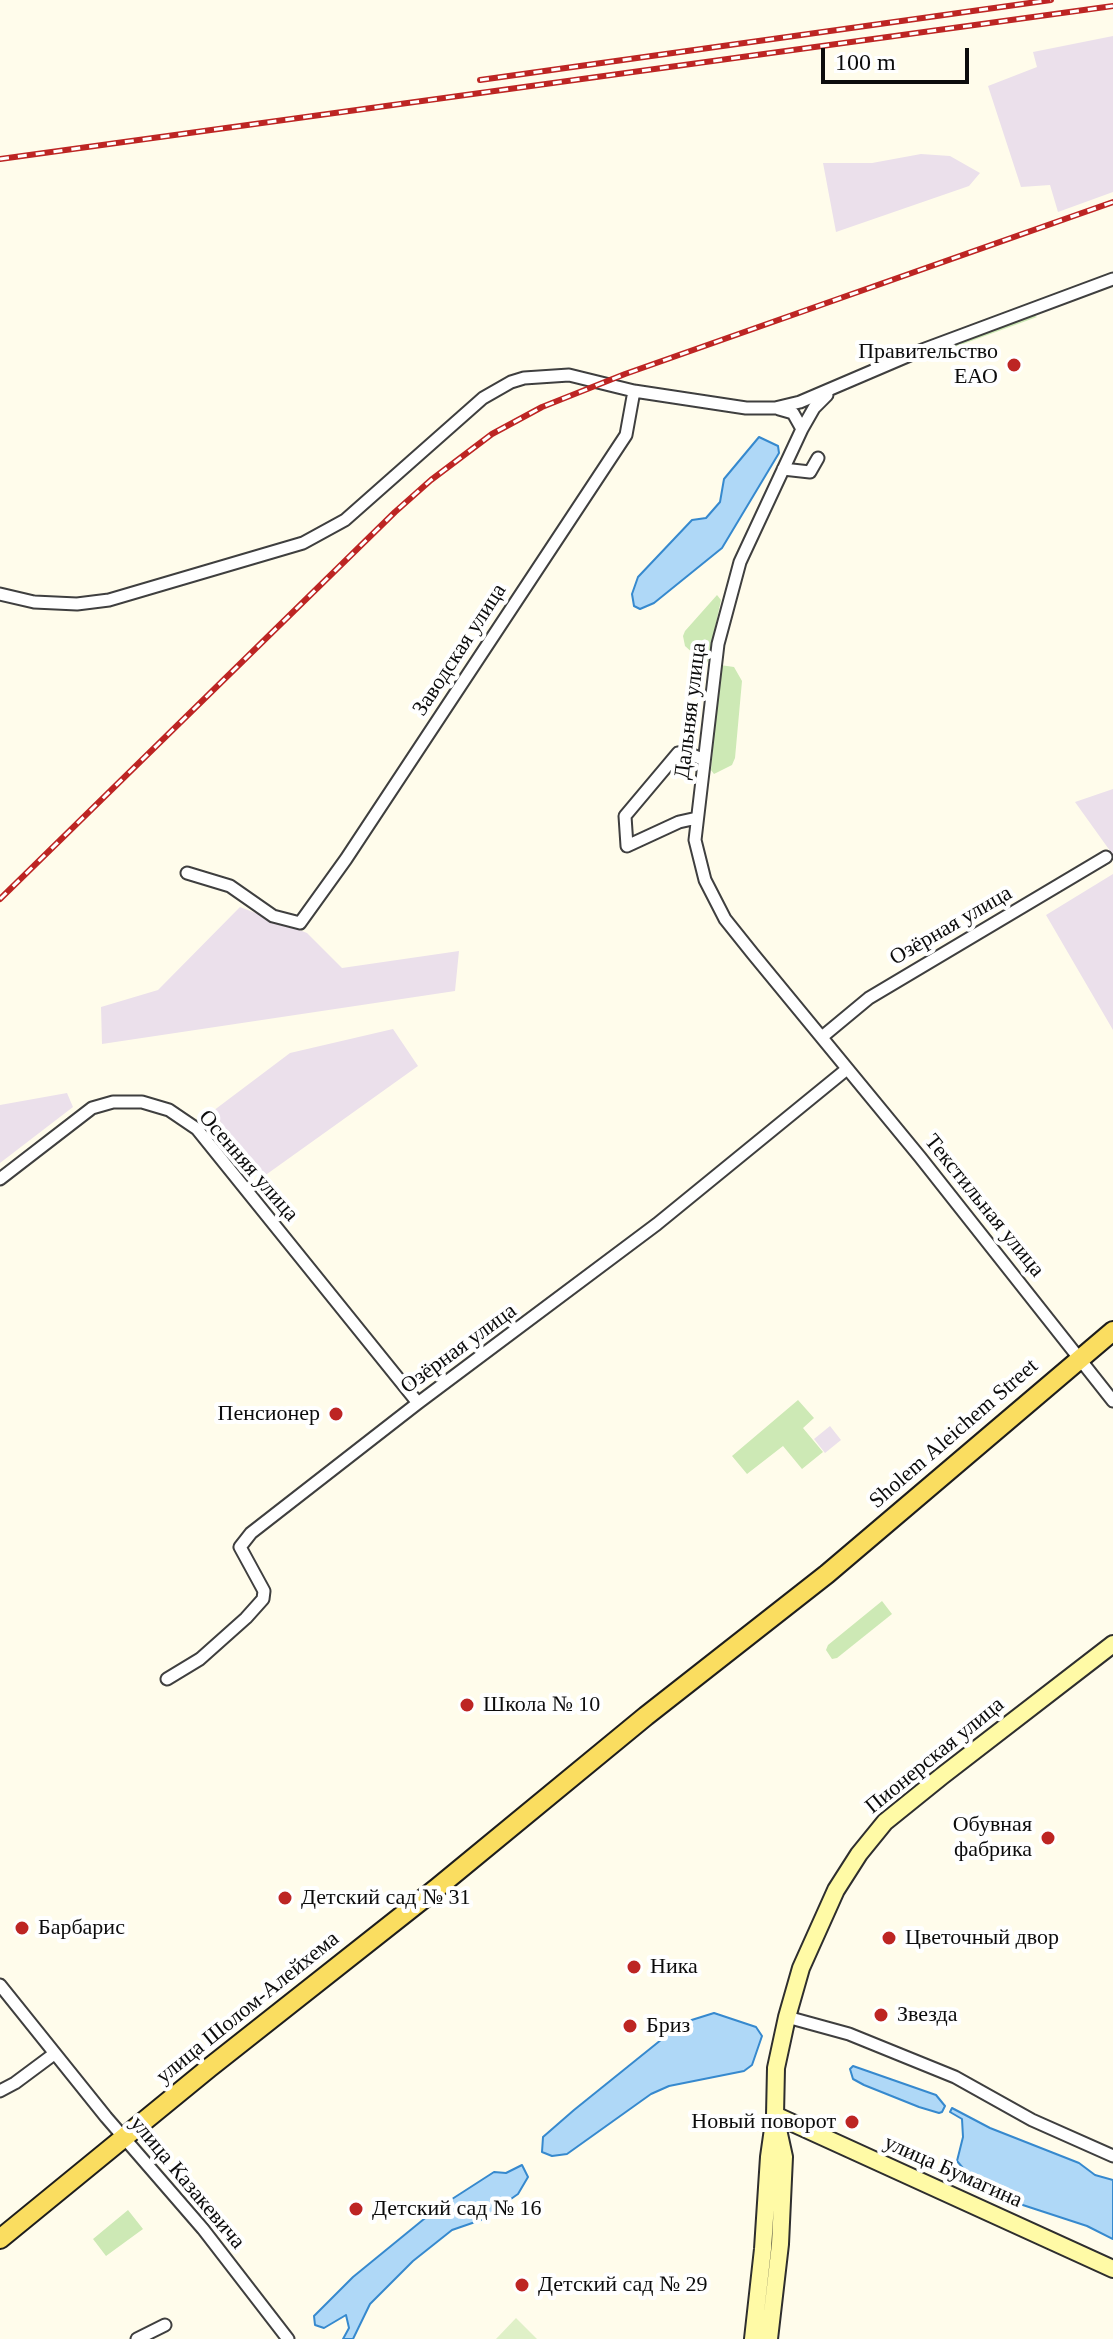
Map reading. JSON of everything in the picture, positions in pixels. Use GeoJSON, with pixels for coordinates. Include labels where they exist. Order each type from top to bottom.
{"type":"FeatureCollection","features":[{"type":"Feature","properties":{"kind":"main road","name":"Sholem Aleichem Street"},"geometry":{"type":"LineString","coordinates":[[124,2138],[426,1897],[657,1707],[827,1574],[1113,1331]]}},
{"type":"Feature","properties":{"kind":"main road","name":"Пионерская улица"},"geometry":{"type":"LineString","coordinates":[[753,2339],[775,2115],[776,2068],[801,1968],[836,1890],[869,1841],[908,1803],[1113,1644]]}},
{"type":"Feature","properties":{"kind":"main road","name":"Пионерская улица"},"geometry":{"type":"LineString","coordinates":[[769,2339],[780,2244],[784,2157],[775,2115]]}},
{"type":"Feature","properties":{"kind":"main road","name":"улица Бумагина"},"geometry":{"type":"LineString","coordinates":[[775,2115],[1113,2269]]}},
{"type":"Feature","properties":{"kind":"main road"},"geometry":{"type":"LineString","coordinates":[[0,2239],[124,2138]]}},
{"type":"Feature","properties":{"kind":"street"},"geometry":{"type":"LineString","coordinates":[[0,594],[34,602],[77,604],[109,600],[303,543],[345,520],[483,398],[511,382],[538,375],[569,375],[634,391],[746,408],[775,408],[800,402],[917,352],[1113,279]]}},
{"type":"Feature","properties":{"kind":"street","name":"Дальняя улица"},"geometry":{"type":"LineString","coordinates":[[822,1037],[725,919],[705,880],[695,840],[718,644],[740,562],[802,429],[822,398],[844,384]]}},
{"type":"Feature","properties":{"kind":"street","name":"Заводская улица"},"geometry":{"type":"LineString","coordinates":[[187,873],[230,886],[273,916],[300,923],[355,846],[626,435],[634,391]]}},
{"type":"Feature","properties":{"kind":"street"},"geometry":{"type":"LineString","coordinates":[[775,408],[793,413],[802,429]]}},
{"type":"Feature","properties":{"kind":"street"},"geometry":{"type":"LineString","coordinates":[[783,469],[810,472],[818,458]]}},
{"type":"Feature","properties":{"kind":"street"},"geometry":{"type":"LineString","coordinates":[[697,818],[679,822],[627,846],[625,816],[678,753],[686,752],[704,760]]}},
{"type":"Feature","properties":{"kind":"street","name":"Озёрная улица"},"geometry":{"type":"LineString","coordinates":[[822,1037],[869,998],[1106,857]]}},
{"type":"Feature","properties":{"kind":"street","name":"Текстильная улица"},"geometry":{"type":"LineString","coordinates":[[822,1037],[1113,1401]]}},
{"type":"Feature","properties":{"kind":"street","name":"Озёрная улица"},"geometry":{"type":"LineString","coordinates":[[167,1679],[200,1659],[263,1599],[264,1591],[240,1547],[244,1540],[418,1403],[657,1224],[847,1069]]}},
{"type":"Feature","properties":{"kind":"street","name":"Осенняя улица"},"geometry":{"type":"LineString","coordinates":[[0,1179],[92,1108],[113,1102],[142,1102],[169,1110],[197,1129],[418,1403]]}},
{"type":"Feature","properties":{"kind":"street"},"geometry":{"type":"LineString","coordinates":[[0,1985],[54,2054],[0,2091]]}},
{"type":"Feature","properties":{"kind":"street"},"geometry":{"type":"LineString","coordinates":[[787,2017],[849,2034],[955,2077],[1032,2120],[1113,2156]]}},
{"type":"Feature","properties":{"kind":"street","name":"улица Казакевича"},"geometry":{"type":"LineString","coordinates":[[54,2054],[203,2229],[288,2339]]}},
{"type":"Feature","properties":{"kind":"street"},"geometry":{"type":"LineString","coordinates":[[137,2339],[165,2325]]}},
{"type":"Feature","properties":{"kind":"shaded area"},"geometry":{"type":"Polygon","coordinates":[[[1113,36],[1113,192],[1058,212],[1050,185],[1021,187],[988,86],[1037,67],[1033,52],[1113,36]]]}},
{"type":"Feature","properties":{"kind":"shaded area"},"geometry":{"type":"Polygon","coordinates":[[[921,154],[950,156],[980,173],[969,186],[836,232],[823,163],[872,163],[921,154]]]}},
{"type":"Feature","properties":{"kind":"shaded area"},"geometry":{"type":"Polygon","coordinates":[[[1113,789],[1113,855],[1075,802],[1113,789]]]}},
{"type":"Feature","properties":{"kind":"shaded area"},"geometry":{"type":"Polygon","coordinates":[[[1113,874],[1113,1030],[1046,915],[1113,874]]]}},
{"type":"Feature","properties":{"kind":"shaded area"},"geometry":{"type":"Polygon","coordinates":[[[240,907],[307,933],[342,968],[459,951],[455,991],[102,1044],[101,1007],[158,990],[240,907]]]}},
{"type":"Feature","properties":{"kind":"shaded area"},"geometry":{"type":"Polygon","coordinates":[[[393,1029],[418,1066],[260,1179],[213,1111],[290,1053],[393,1029]]]}},
{"type":"Feature","properties":{"kind":"shaded area"},"geometry":{"type":"Polygon","coordinates":[[[67,1093],[73,1107],[0,1163],[0,1105],[67,1093]]]}},
{"type":"Feature","properties":{"kind":"shaded area"},"geometry":{"type":"Polygon","coordinates":[[[830,1426],[841,1440],[825,1453],[814,1439],[830,1426]]]}},
{"type":"Feature","properties":{"kind":"green space"},"geometry":{"type":"Polygon","coordinates":[[[1031,314],[1037,317],[930,356],[930,352],[1031,314]]]}},
{"type":"Feature","properties":{"kind":"green space"},"geometry":{"type":"Polygon","coordinates":[[[717,595],[721,600],[705,664],[685,646],[683,636],[717,595]]]}},
{"type":"Feature","properties":{"kind":"green space"},"geometry":{"type":"Polygon","coordinates":[[[720,665],[734,667],[742,681],[735,758],[732,765],[714,774],[711,770],[720,665]]]}},
{"type":"Feature","properties":{"kind":"green space"},"geometry":{"type":"Polygon","coordinates":[[[798,1400],[814,1418],[803,1428],[823,1452],[802,1469],[783,1446],[747,1474],[732,1456],[798,1400]]]}},
{"type":"Feature","properties":{"kind":"green space"},"geometry":{"type":"Polygon","coordinates":[[[882,1601],[892,1614],[832,1659],[826,1650],[828,1645],[882,1601]]]}},
{"type":"Feature","properties":{"kind":"green space"},"geometry":{"type":"Polygon","coordinates":[[[128,2210],[143,2229],[106,2256],[93,2239],[128,2210]]]}},
{"type":"Feature","properties":{"kind":"green space"},"geometry":{"type":"Polygon","coordinates":[[[516,2318],[537,2339],[496,2339],[516,2318]]]}},
{"type":"Feature","properties":{"kind":"water"},"geometry":{"type":"Polygon","coordinates":[[[759,437],[778,446],[779,453],[722,548],[654,603],[640,609],[634,606],[632,594],[638,577],[692,520],[706,518],[720,502],[724,479],[759,437]]]}},
{"type":"Feature","properties":{"kind":"water"},"geometry":{"type":"Polygon","coordinates":[[[714,2013],[756,2027],[762,2036],[752,2065],[744,2071],[669,2086],[651,2094],[567,2154],[552,2156],[542,2152],[543,2137],[574,2110],[682,2023],[714,2013]]]}},
{"type":"Feature","properties":{"kind":"water"},"geometry":{"type":"Polygon","coordinates":[[[853,2066],[936,2095],[945,2106],[939,2113],[864,2085],[853,2079],[850,2069],[853,2066]]]}},
{"type":"Feature","properties":{"kind":"water"},"geometry":{"type":"Polygon","coordinates":[[[952,2108],[990,2128],[1079,2163],[1095,2175],[1113,2180],[1113,2239],[1087,2226],[983,2192],[957,2161],[963,2137],[962,2119],[950,2112],[952,2108]]]}},
{"type":"Feature","properties":{"kind":"water"},"geometry":{"type":"Polygon","coordinates":[[[522,2165],[528,2177],[518,2194],[481,2220],[452,2230],[413,2261],[370,2304],[353,2339],[343,2339],[349,2328],[346,2315],[324,2328],[315,2325],[314,2316],[353,2277],[435,2210],[494,2172],[506,2173],[522,2165]]]}},
{"type":"Feature","properties":{"kind":"railway"},"geometry":{"type":"LineString","coordinates":[[480,80],[1051,0]]}},
{"type":"Feature","properties":{"kind":"railway"},"geometry":{"type":"LineString","coordinates":[[0,159],[1113,6]]}},
{"type":"Feature","properties":{"kind":"railway"},"geometry":{"type":"LineString","coordinates":[[0,899],[395,512],[492,434],[542,407],[625,374],[1113,202]]}},
{"type":"Feature","properties":{"kind":"place","name":"Правительство ЕАО"},"geometry":{"type":"Point","coordinates":[1014,365]}},
{"type":"Feature","properties":{"kind":"place","name":"Пенсионер"},"geometry":{"type":"Point","coordinates":[336,1414]}},
{"type":"Feature","properties":{"kind":"place","name":"Школа № 10"},"geometry":{"type":"Point","coordinates":[467,1705]}},
{"type":"Feature","properties":{"kind":"place","name":"Обувная фабрика"},"geometry":{"type":"Point","coordinates":[1048,1838]}},
{"type":"Feature","properties":{"kind":"place","name":"Детский сад № 31"},"geometry":{"type":"Point","coordinates":[285,1898]}},
{"type":"Feature","properties":{"kind":"place","name":"Барбарис"},"geometry":{"type":"Point","coordinates":[22,1928]}},
{"type":"Feature","properties":{"kind":"place","name":"Цветочный двор"},"geometry":{"type":"Point","coordinates":[889,1938]}},
{"type":"Feature","properties":{"kind":"place","name":"Ника"},"geometry":{"type":"Point","coordinates":[634,1967]}},
{"type":"Feature","properties":{"kind":"place","name":"Звезда"},"geometry":{"type":"Point","coordinates":[881,2015]}},
{"type":"Feature","properties":{"kind":"place","name":"Бриз"},"geometry":{"type":"Point","coordinates":[630,2026]}},
{"type":"Feature","properties":{"kind":"place","name":"Новый поворот"},"geometry":{"type":"Point","coordinates":[852,2122]}},
{"type":"Feature","properties":{"kind":"place","name":"Детский сад № 16"},"geometry":{"type":"Point","coordinates":[356,2209]}},
{"type":"Feature","properties":{"kind":"place","name":"Детский сад № 29"},"geometry":{"type":"Point","coordinates":[522,2285]}}]}
